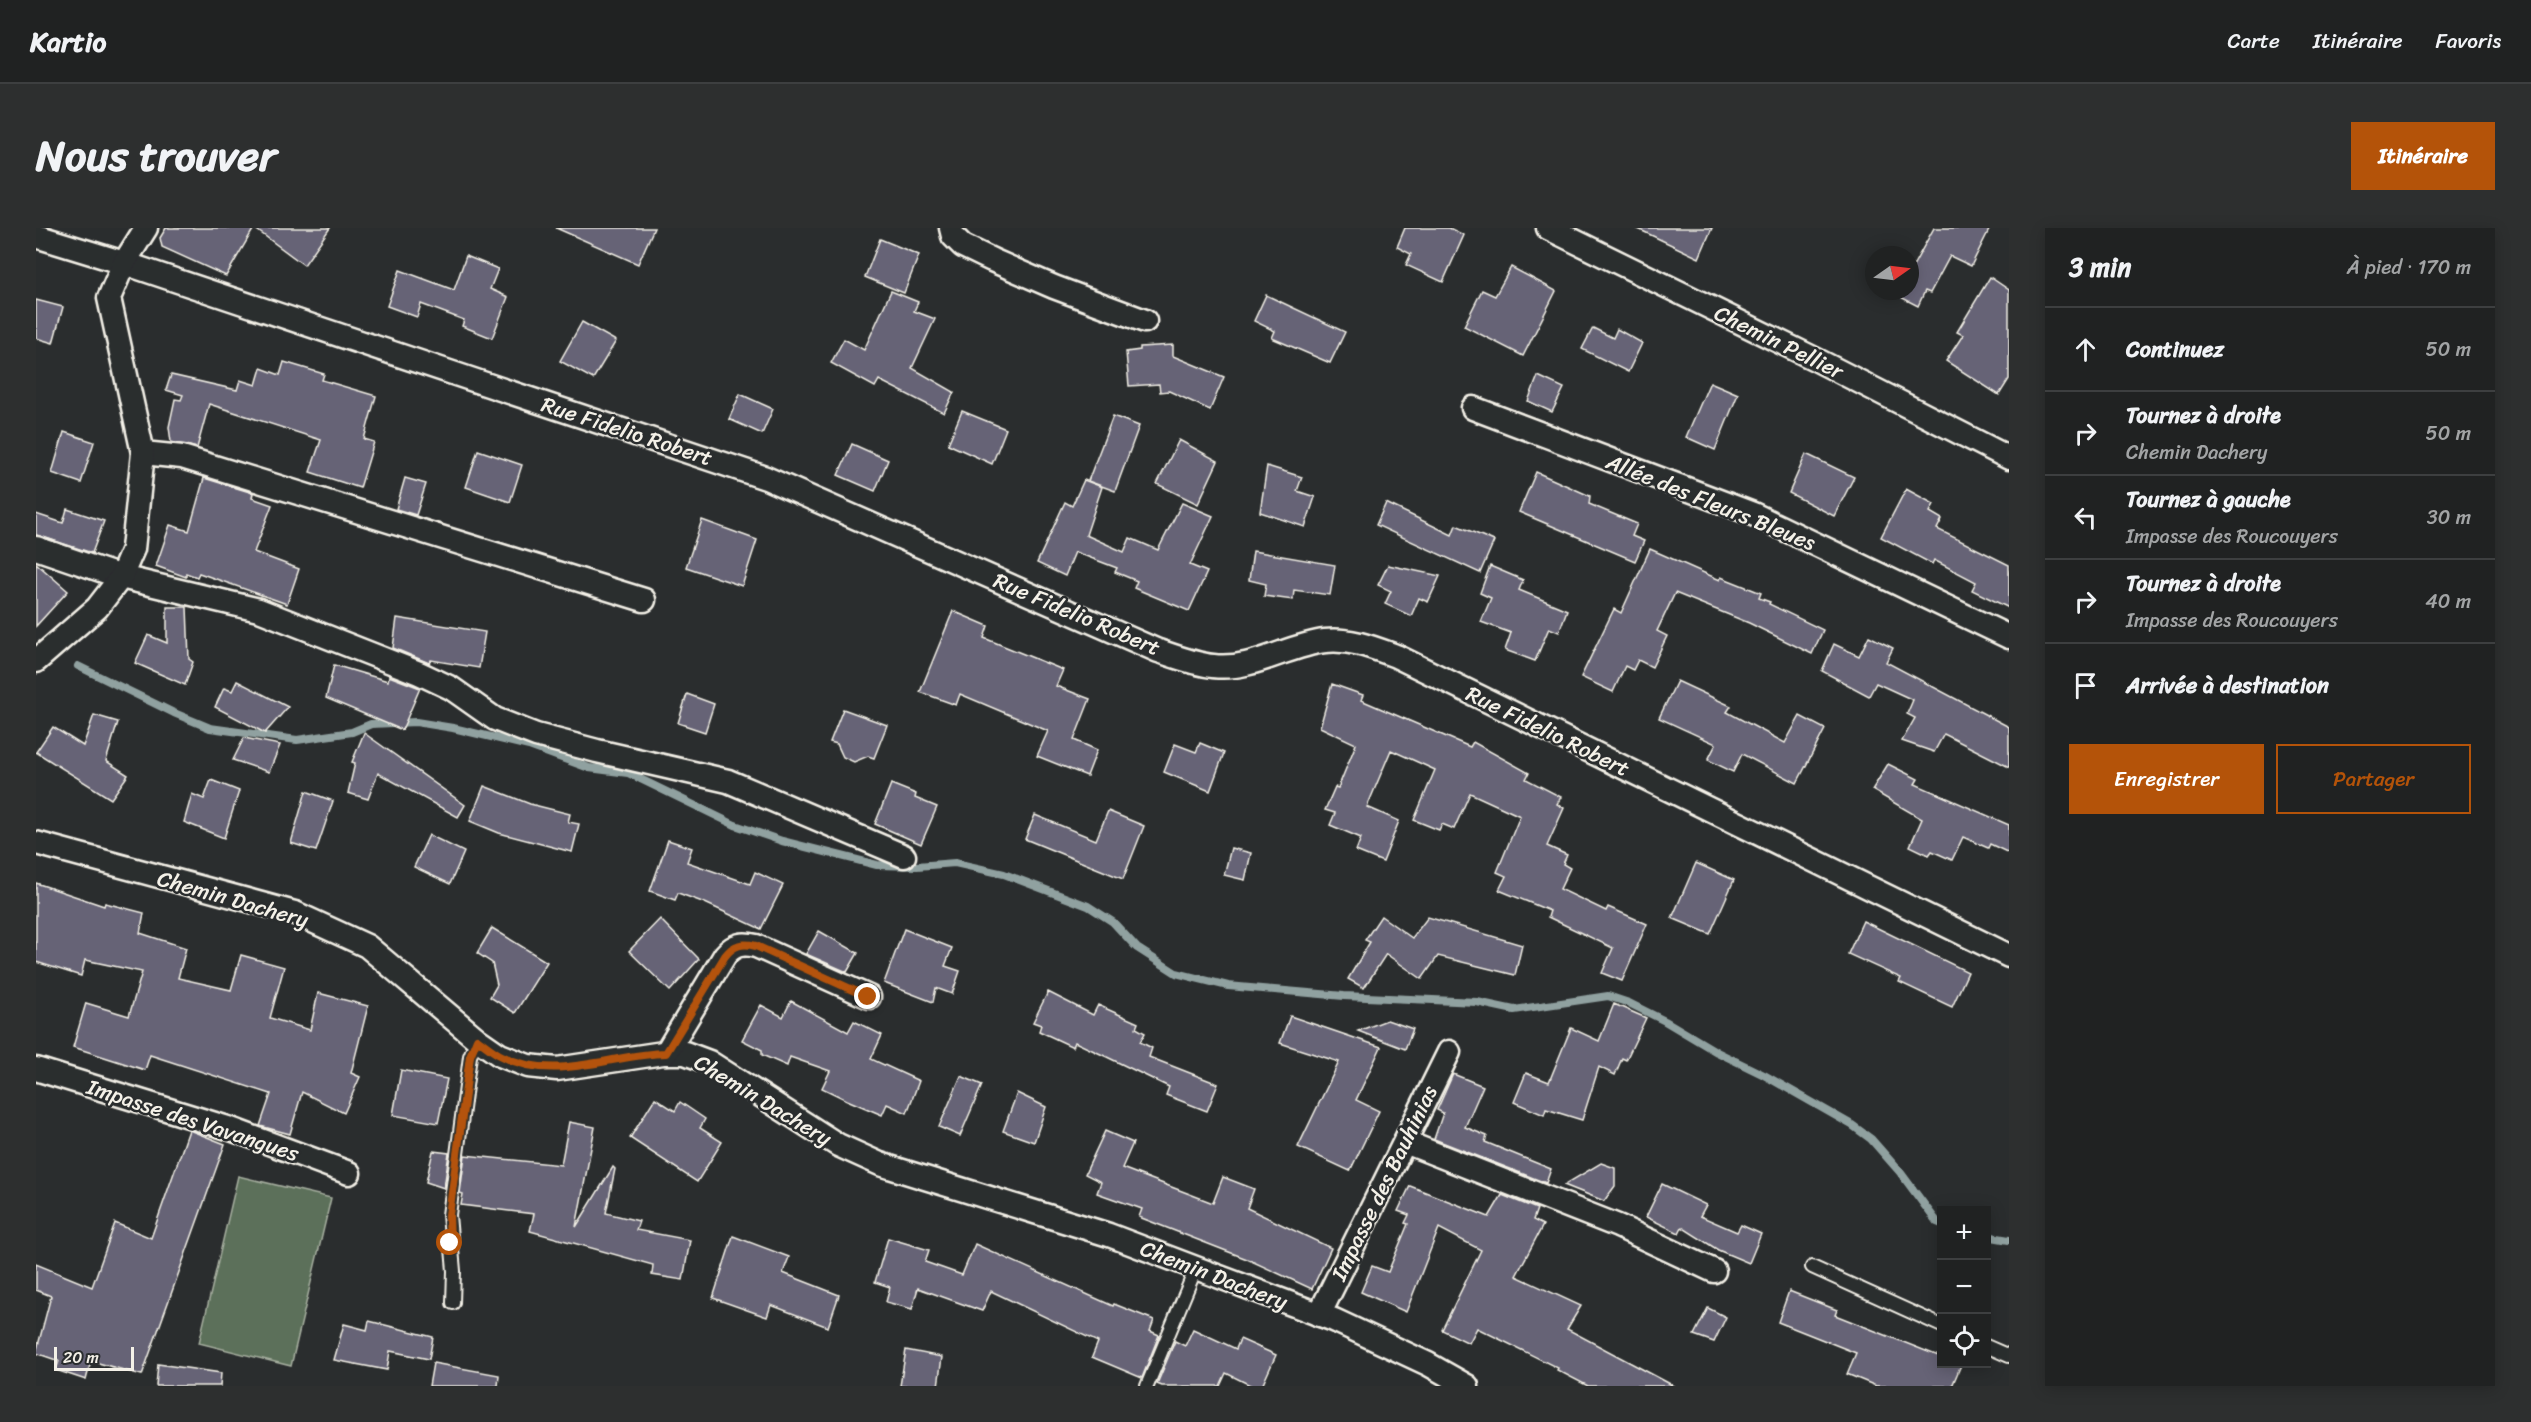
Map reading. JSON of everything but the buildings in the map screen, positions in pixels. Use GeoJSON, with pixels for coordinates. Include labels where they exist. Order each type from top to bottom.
{"type":"FeatureCollection","features":[{"type":"Feature","properties":{"kind":"street"},"geometry":{"type":"LineString","coordinates":[[36,662],[97,608],[121,577],[133,549],[143,453],[109,298],[124,263],[146,228]]}},
{"type":"Feature","properties":{"kind":"street"},"geometry":{"type":"LineString","coordinates":[[951,228],[953,236],[963,246],[992,260],[1054,287],[1145,321]]}},
{"type":"Feature","properties":{"kind":"street","name":"Chemin Pellier"},"geometry":{"type":"LineString","coordinates":[[1548,228],[1817,360],[2009,458]]}},
{"type":"Feature","properties":{"kind":"street","name":"Rue Fidelio Robert"},"geometry":{"type":"LineString","coordinates":[[36,236],[124,263],[766,478],[1156,650],[1185,659],[1214,666],[1240,665],[1326,641],[1348,642],[1372,647],[2009,956]]}},
{"type":"Feature","properties":{"kind":"street","name":"Allée des Fleurs Bleues"},"geometry":{"type":"LineString","coordinates":[[1473,408],[1753,514],[2009,637]]}},
{"type":"Feature","properties":{"kind":"street"},"geometry":{"type":"LineString","coordinates":[[143,453],[182,457],[644,600]]}},
{"type":"Feature","properties":{"kind":"street"},"geometry":{"type":"LineString","coordinates":[[36,548],[121,577],[259,610],[419,673],[452,688],[472,705],[505,723],[536,735],[728,781],[904,856]]}},
{"type":"Feature","properties":{"kind":"street","name":"Chemin Dachery"},"geometry":{"type":"LineString","coordinates":[[36,843],[295,913],[367,946],[477,1039],[500,1055],[528,1066],[557,1069],[639,1054],[666,1053],[685,1053],[709,1062],[838,1145],[880,1164],[1109,1235],[1319,1315],[1428,1364],[1467,1386]]}},
{"type":"Feature","properties":{"kind":"street"},"geometry":{"type":"LineString","coordinates":[[666,1053],[725,956],[738,945],[756,946],[868,997]]}},
{"type":"Feature","properties":{"kind":"street","name":"Impasse des Bauhinias"},"geometry":{"type":"LineString","coordinates":[[1319,1315],[1449,1052]]}},
{"type":"Feature","properties":{"kind":"street","name":"Impasse des Vavangues"},"geometry":{"type":"LineString","coordinates":[[36,1069],[231,1128],[349,1173]]}},
{"type":"Feature","properties":{"kind":"street"},"geometry":{"type":"LineString","coordinates":[[1404,1142],[1618,1226],[1714,1271]]}},
{"type":"Feature","properties":{"kind":"lane"},"geometry":{"type":"LineString","coordinates":[[453,1303],[454,1271],[449,1215],[470,1056],[477,1039]]}},
{"type":"Feature","properties":{"kind":"lane"},"geometry":{"type":"LineString","coordinates":[[1812,1267],[1937,1324]]}},
{"type":"Feature","properties":{"kind":"lane"},"geometry":{"type":"LineString","coordinates":[[1147,1386],[1196,1268]]}},
{"type":"Feature","properties":{"kind":"lane"},"geometry":{"type":"LineString","coordinates":[[1991,1348],[2009,1356]]}},
{"type":"Feature","properties":{"kind":"green space"},"geometry":{"type":"Polygon","coordinates":[[[238,1176],[331,1198],[291,1366],[199,1343],[238,1176]]]}},
{"type":"Feature","properties":{"kind":"waterway"},"geometry":{"type":"LineString","coordinates":[[78,666],[210,728],[297,740],[352,732],[371,724],[416,722],[453,728],[529,746],[589,768],[628,773],[735,825],[782,841],[877,865],[917,866],[955,863],[1004,874],[1088,906],[1113,922],[1137,948],[1176,973],[1228,986],[1344,996],[1477,1002],[1514,1010],[1608,996],[1629,1003],[1665,1021],[1717,1052],[1764,1075],[1852,1125],[1871,1139],[1900,1172],[1937,1222]]}},
{"type":"Feature","properties":{"kind":"waterway"},"geometry":{"type":"LineString","coordinates":[[1991,1237],[2009,1240]]}},
{"type":"Feature","properties":{"kind":"route"},"geometry":{"type":"LineString","coordinates":[[450,1243],[449,1215],[470,1056],[477,1039],[500,1055],[528,1066],[557,1069],[585,1066],[639,1054],[666,1053],[725,956],[738,945],[747,944],[868,997]]}}]}
